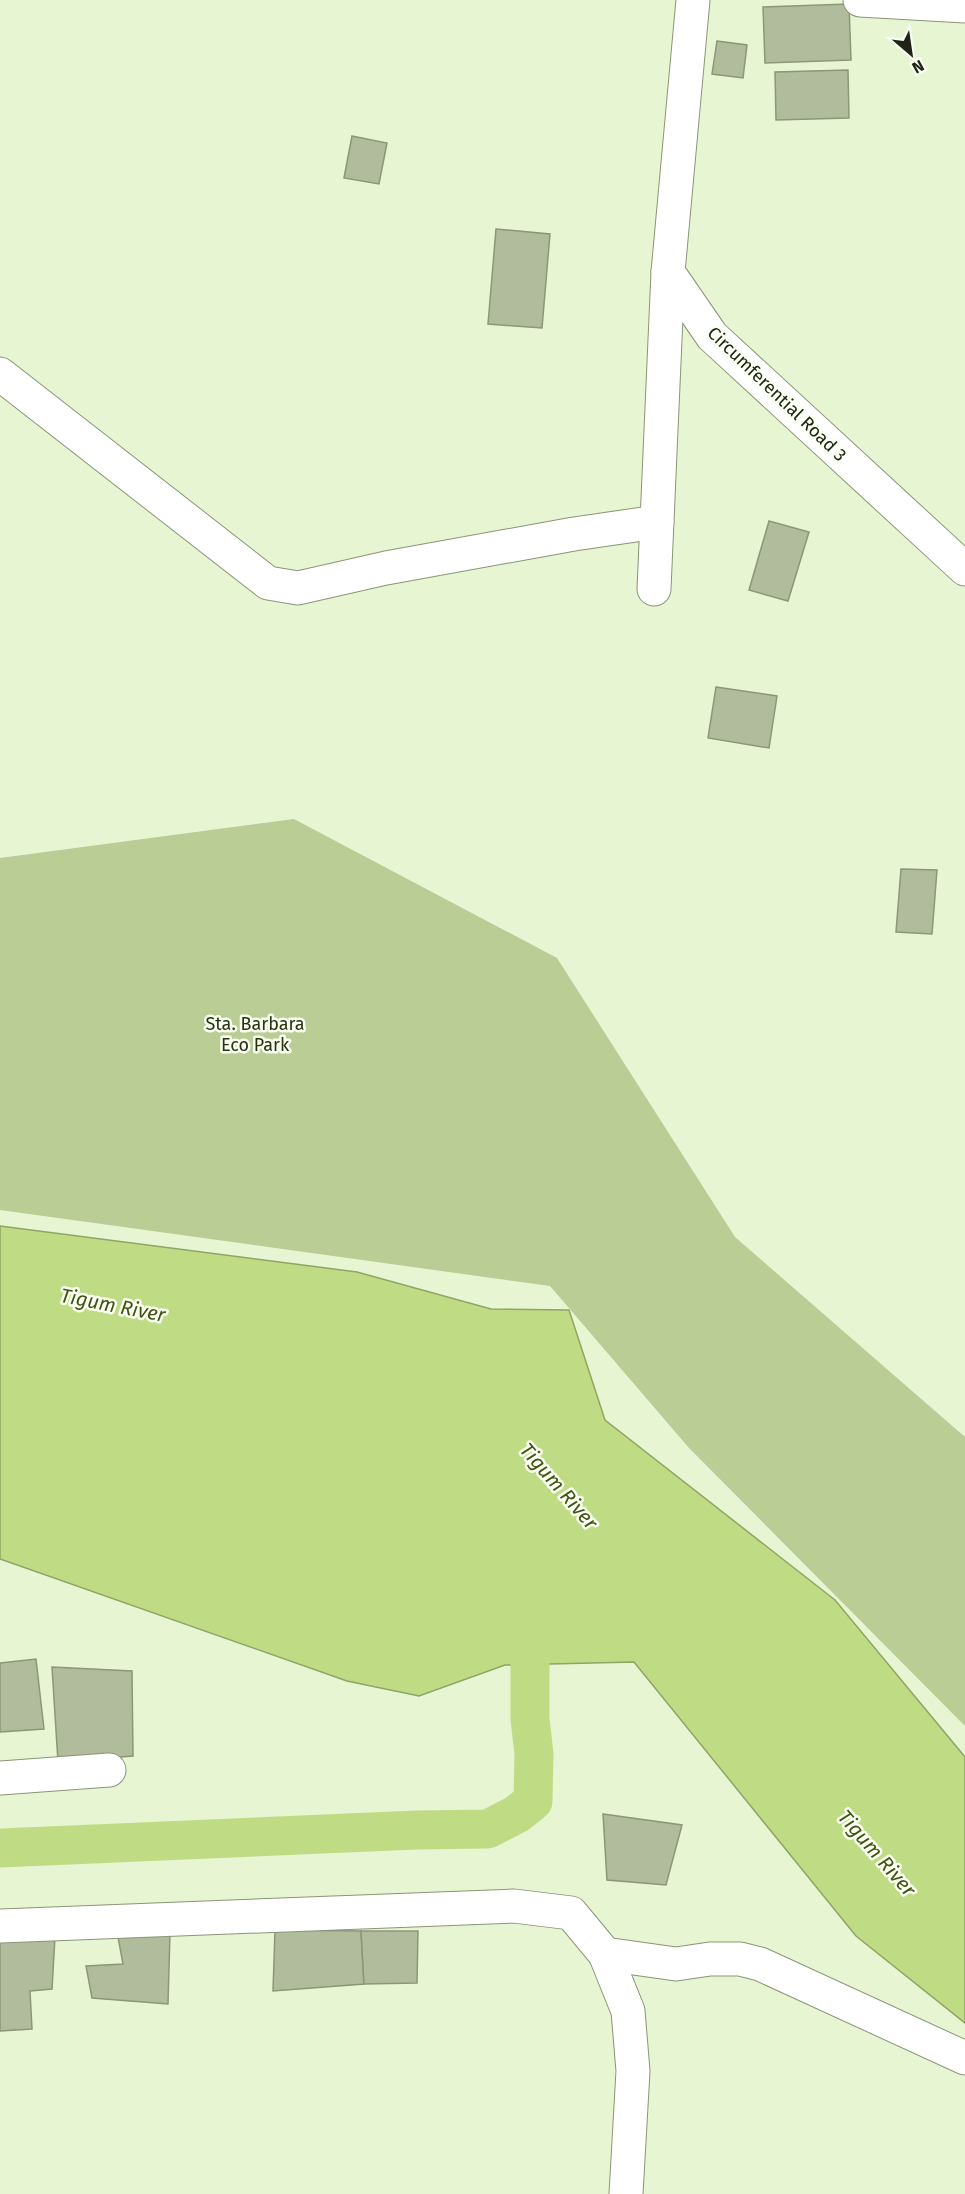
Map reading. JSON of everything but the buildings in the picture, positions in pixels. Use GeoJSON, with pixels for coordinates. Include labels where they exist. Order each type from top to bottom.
{"type":"FeatureCollection","features":[{"type":"Feature","properties":{"kind":"street"},"geometry":{"type":"LineString","coordinates":[[654,589],[668,272],[693,0]]}},
{"type":"Feature","properties":{"kind":"street"},"geometry":{"type":"LineString","coordinates":[[860,0],[965,6]]}},
{"type":"Feature","properties":{"kind":"street","name":"Circumferential Road 3"},"geometry":{"type":"LineString","coordinates":[[668,272],[712,336],[965,569]]}},
{"type":"Feature","properties":{"kind":"street"},"geometry":{"type":"LineString","coordinates":[[0,374],[268,583],[298,588],[386,568],[574,534],[657,522]]}},
{"type":"Feature","properties":{"kind":"street"},"geometry":{"type":"LineString","coordinates":[[0,1778],[109,1770]]}},
{"type":"Feature","properties":{"kind":"street"},"geometry":{"type":"LineString","coordinates":[[0,1926],[514,1906],[571,1912],[605,1954],[628,2011],[633,2071],[626,2194]]}},
{"type":"Feature","properties":{"kind":"street"},"geometry":{"type":"LineString","coordinates":[[605,1954],[676,1964],[710,1959],[740,1959],[760,1964],[965,2058]]}},
{"type":"Feature","properties":{"kind":"green space","name":"Sta. Barbara Eco Park"},"geometry":{"type":"Polygon","coordinates":[[[294,819],[557,958],[735,1237],[965,1437],[965,1726],[689,1448],[550,1286],[0,1210],[0,858],[294,819]]]}},
{"type":"Feature","properties":{"kind":"water","name":"Tigum River"},"geometry":{"type":"Polygon","coordinates":[[[0,1226],[357,1272],[491,1309],[569,1310],[605,1420],[835,1600],[965,1757],[965,2023],[856,1936],[634,1662],[505,1665],[419,1696],[347,1681],[0,1559],[0,1226]]]}},
{"type":"Feature","properties":{"kind":"waterway"},"geometry":{"type":"LineString","coordinates":[[0,1848],[488,1829],[517,1814],[533,1801],[530,1612]]}}]}
